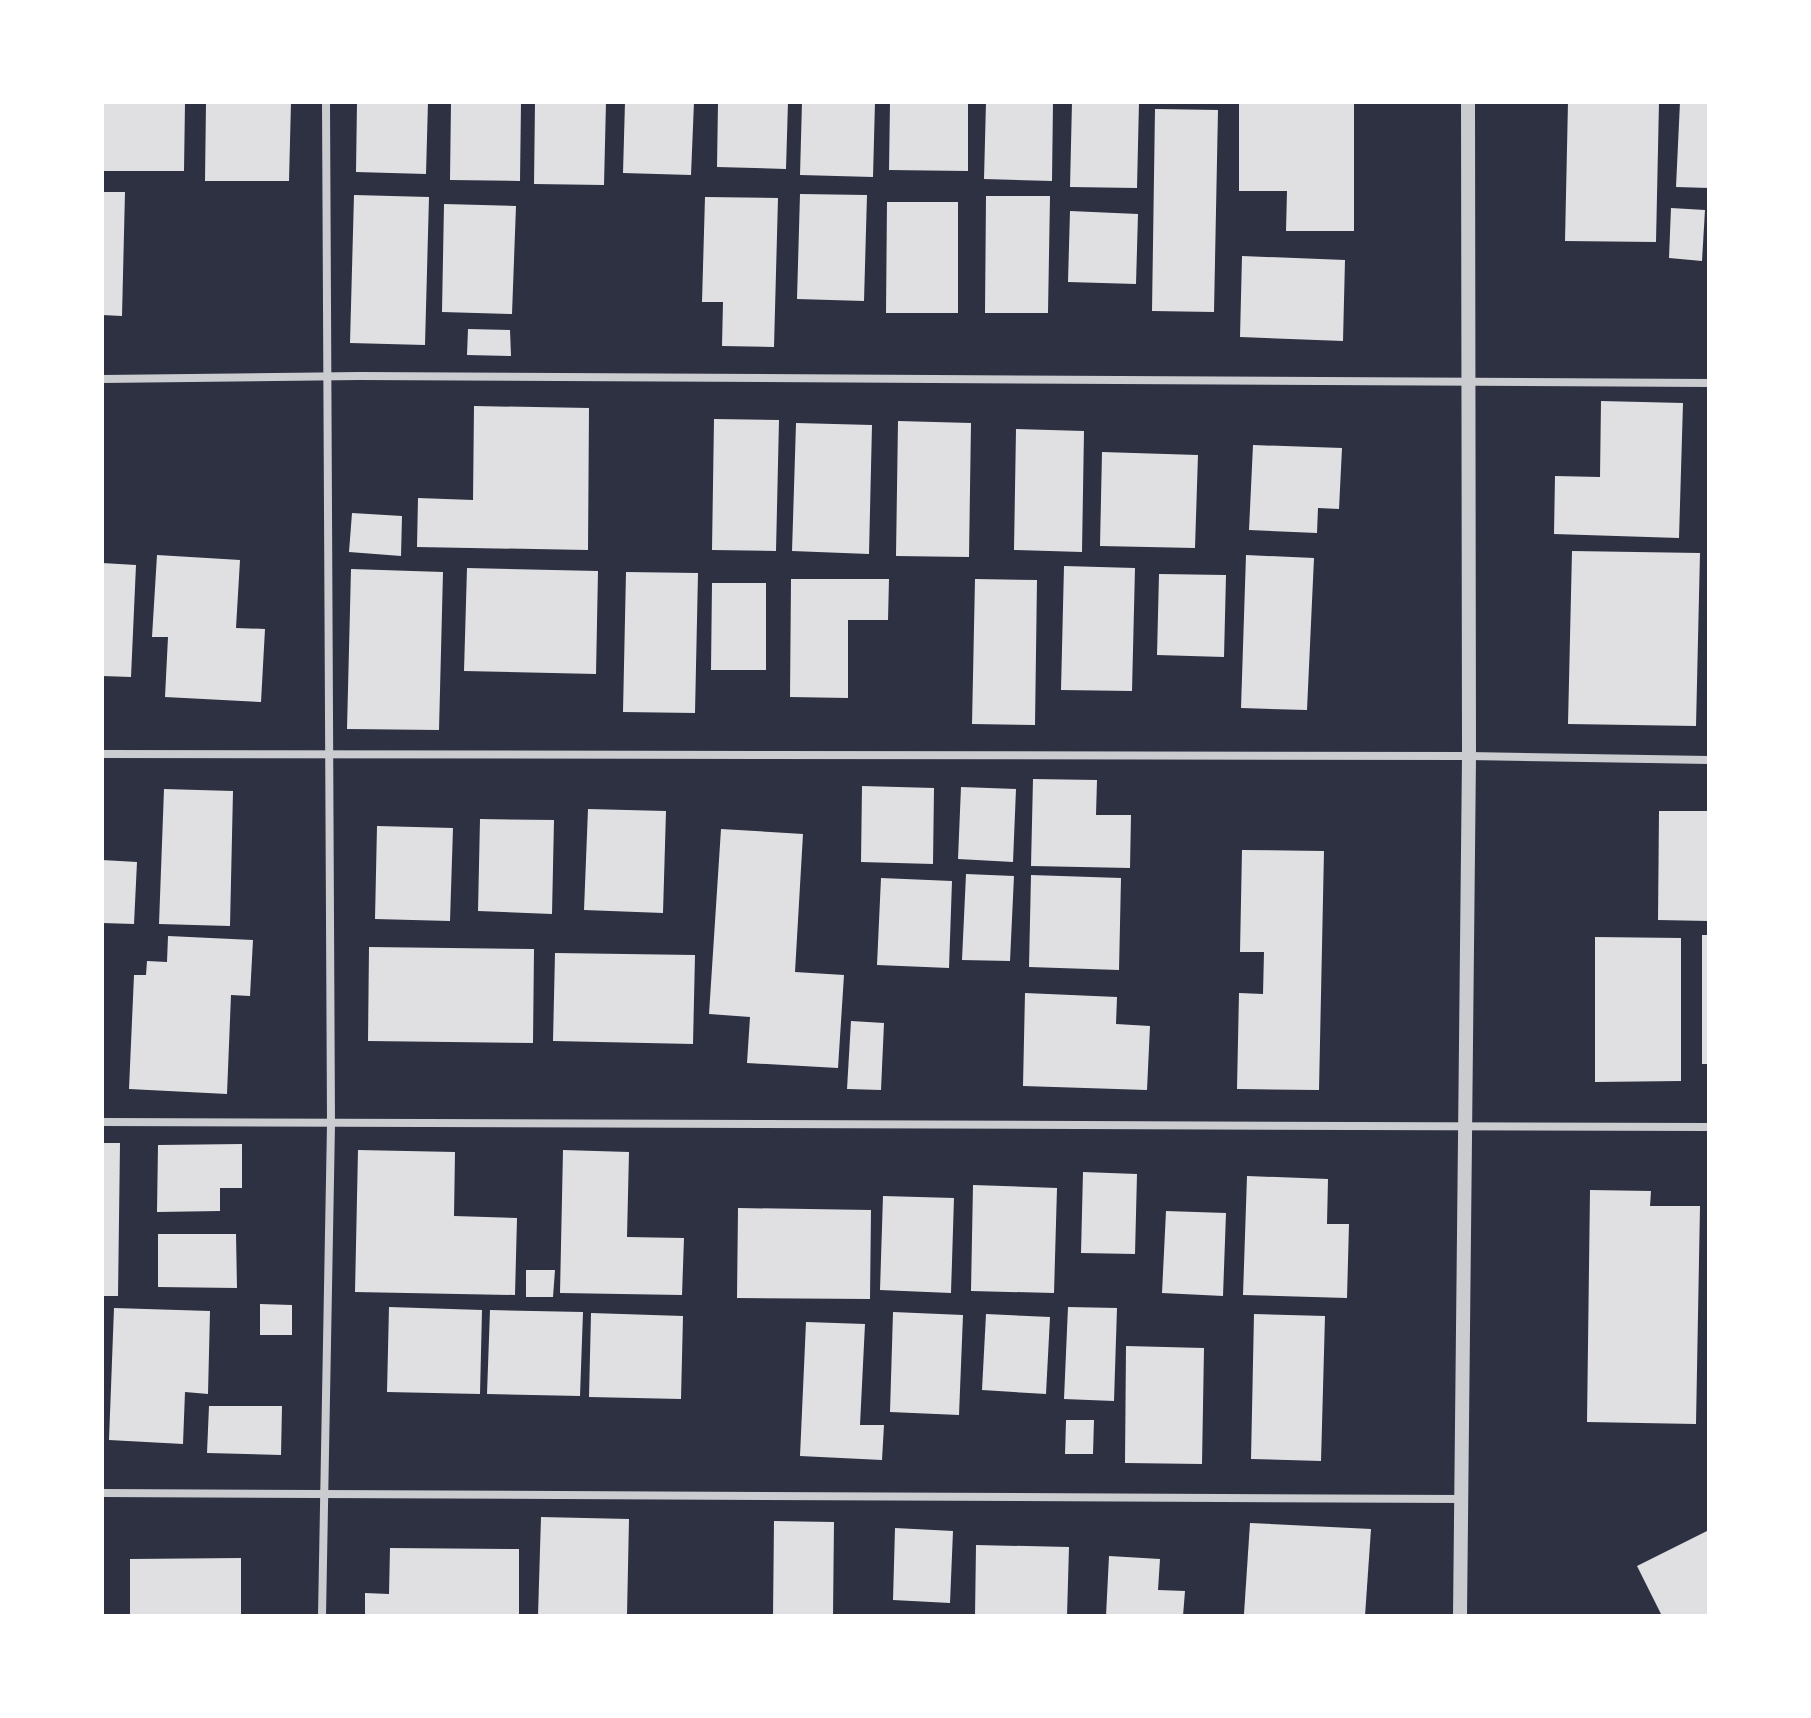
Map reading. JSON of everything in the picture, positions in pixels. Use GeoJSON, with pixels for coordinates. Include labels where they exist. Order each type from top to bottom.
{"type":"FeatureCollection","features":[{"type":"Feature","properties":{"kind":"street"},"geometry":{"type":"LineString","coordinates":[[322,1616],[331,1124],[326,102]]}},
{"type":"Feature","properties":{"kind":"street"},"geometry":{"type":"LineString","coordinates":[[1460,1616],[1469,756],[1468,102]]}},
{"type":"Feature","properties":{"kind":"street"},"geometry":{"type":"LineString","coordinates":[[102,379],[1470,379],[1709,383]]}},
{"type":"Feature","properties":{"kind":"street"},"geometry":{"type":"LineString","coordinates":[[102,754],[1469,756],[1709,760]]}},
{"type":"Feature","properties":{"kind":"street"},"geometry":{"type":"LineString","coordinates":[[102,1122],[1709,1127]]}},
{"type":"Feature","properties":{"kind":"street"},"geometry":{"type":"LineString","coordinates":[[102,1493],[1463,1499]]}},
{"type":"Feature","properties":{"kind":"building"},"geometry":{"type":"Polygon","coordinates":[[[104,102],[185,102],[184,171],[103,171],[104,102]]]}},
{"type":"Feature","properties":{"kind":"building"},"geometry":{"type":"Polygon","coordinates":[[[206,102],[291,102],[289,181],[205,181],[206,102]]]}},
{"type":"Feature","properties":{"kind":"building"},"geometry":{"type":"Polygon","coordinates":[[[357,102],[428,102],[426,174],[356,172],[357,102]]]}},
{"type":"Feature","properties":{"kind":"building"},"geometry":{"type":"Polygon","coordinates":[[[451,102],[521,102],[520,181],[450,180],[451,102]]]}},
{"type":"Feature","properties":{"kind":"building"},"geometry":{"type":"Polygon","coordinates":[[[535,102],[606,102],[604,185],[534,184],[535,102]]]}},
{"type":"Feature","properties":{"kind":"building"},"geometry":{"type":"Polygon","coordinates":[[[625,102],[694,102],[691,175],[623,173],[625,102]]]}},
{"type":"Feature","properties":{"kind":"building"},"geometry":{"type":"Polygon","coordinates":[[[718,102],[788,102],[786,169],[717,167],[718,102]]]}},
{"type":"Feature","properties":{"kind":"building"},"geometry":{"type":"Polygon","coordinates":[[[802,102],[875,102],[873,177],[800,175],[802,102]]]}},
{"type":"Feature","properties":{"kind":"building"},"geometry":{"type":"Polygon","coordinates":[[[890,102],[968,102],[968,171],[889,170],[890,102]]]}},
{"type":"Feature","properties":{"kind":"building"},"geometry":{"type":"Polygon","coordinates":[[[986,102],[1053,102],[1052,181],[984,179],[986,102]]]}},
{"type":"Feature","properties":{"kind":"building"},"geometry":{"type":"Polygon","coordinates":[[[1072,102],[1139,102],[1137,188],[1070,187],[1072,102]]]}},
{"type":"Feature","properties":{"kind":"building"},"geometry":{"type":"Polygon","coordinates":[[[1239,102],[1354,102],[1354,231],[1286,231],[1287,191],[1239,191],[1239,102]]]}},
{"type":"Feature","properties":{"kind":"building"},"geometry":{"type":"Polygon","coordinates":[[[1568,102],[1659,102],[1656,242],[1565,241],[1568,102]]]}},
{"type":"Feature","properties":{"kind":"building"},"geometry":{"type":"Polygon","coordinates":[[[1680,102],[1709,102],[1709,188],[1676,187],[1680,102]]]}},
{"type":"Feature","properties":{"kind":"building"},"geometry":{"type":"Polygon","coordinates":[[[1155,109],[1218,110],[1214,312],[1152,311],[1155,109]]]}},
{"type":"Feature","properties":{"kind":"building"},"geometry":{"type":"Polygon","coordinates":[[[102,192],[125,192],[122,316],[102,315],[102,192]]]}},
{"type":"Feature","properties":{"kind":"building"},"geometry":{"type":"Polygon","coordinates":[[[800,194],[867,195],[864,301],[797,299],[800,194]]]}},
{"type":"Feature","properties":{"kind":"building"},"geometry":{"type":"Polygon","coordinates":[[[354,195],[429,197],[425,345],[350,343],[354,195]]]}},
{"type":"Feature","properties":{"kind":"building"},"geometry":{"type":"Polygon","coordinates":[[[986,196],[1050,196],[1048,313],[985,313],[986,196]]]}},
{"type":"Feature","properties":{"kind":"building"},"geometry":{"type":"Polygon","coordinates":[[[705,197],[778,198],[774,347],[722,346],[723,302],[702,302],[705,197]]]}},
{"type":"Feature","properties":{"kind":"building"},"geometry":{"type":"Polygon","coordinates":[[[887,202],[958,202],[958,313],[886,313],[887,202]]]}},
{"type":"Feature","properties":{"kind":"building"},"geometry":{"type":"Polygon","coordinates":[[[444,204],[516,206],[512,314],[442,312],[444,204]]]}},
{"type":"Feature","properties":{"kind":"building"},"geometry":{"type":"Polygon","coordinates":[[[1671,208],[1705,210],[1702,261],[1669,258],[1671,208]]]}},
{"type":"Feature","properties":{"kind":"building"},"geometry":{"type":"Polygon","coordinates":[[[1070,211],[1138,214],[1136,284],[1068,282],[1070,211]]]}},
{"type":"Feature","properties":{"kind":"building"},"geometry":{"type":"Polygon","coordinates":[[[1242,256],[1345,260],[1343,341],[1240,337],[1242,256]]]}},
{"type":"Feature","properties":{"kind":"building"},"geometry":{"type":"Polygon","coordinates":[[[468,329],[510,330],[511,356],[467,355],[468,329]]]}},
{"type":"Feature","properties":{"kind":"building"},"geometry":{"type":"Polygon","coordinates":[[[1601,401],[1683,403],[1679,538],[1554,534],[1555,476],[1600,477],[1601,401]]]}},
{"type":"Feature","properties":{"kind":"building"},"geometry":{"type":"Polygon","coordinates":[[[474,406],[589,408],[588,550],[417,547],[418,498],[473,500],[474,406]]]}},
{"type":"Feature","properties":{"kind":"building"},"geometry":{"type":"Polygon","coordinates":[[[714,419],[779,420],[776,551],[712,550],[714,419]]]}},
{"type":"Feature","properties":{"kind":"building"},"geometry":{"type":"Polygon","coordinates":[[[898,421],[971,423],[969,557],[896,556],[898,421]]]}},
{"type":"Feature","properties":{"kind":"building"},"geometry":{"type":"Polygon","coordinates":[[[796,423],[872,425],[869,554],[792,551],[796,423]]]}},
{"type":"Feature","properties":{"kind":"building"},"geometry":{"type":"Polygon","coordinates":[[[1016,429],[1084,431],[1082,552],[1014,550],[1016,429]]]}},
{"type":"Feature","properties":{"kind":"building"},"geometry":{"type":"Polygon","coordinates":[[[1253,445],[1342,448],[1339,509],[1318,508],[1317,533],[1249,530],[1253,445]]]}},
{"type":"Feature","properties":{"kind":"building"},"geometry":{"type":"Polygon","coordinates":[[[1102,452],[1198,455],[1195,548],[1100,546],[1102,452]]]}},
{"type":"Feature","properties":{"kind":"building"},"geometry":{"type":"Polygon","coordinates":[[[352,513],[402,516],[401,556],[349,552],[352,513]]]}},
{"type":"Feature","properties":{"kind":"building"},"geometry":{"type":"Polygon","coordinates":[[[1572,551],[1700,553],[1696,726],[1568,724],[1572,551]]]}},
{"type":"Feature","properties":{"kind":"building"},"geometry":{"type":"Polygon","coordinates":[[[157,555],[240,560],[236,628],[265,629],[261,702],[165,697],[168,637],[152,637],[157,555]]]}},
{"type":"Feature","properties":{"kind":"building"},"geometry":{"type":"Polygon","coordinates":[[[1246,555],[1314,558],[1307,710],[1241,708],[1246,555]]]}},
{"type":"Feature","properties":{"kind":"building"},"geometry":{"type":"Polygon","coordinates":[[[102,563],[136,565],[131,677],[102,676],[102,563]]]}},
{"type":"Feature","properties":{"kind":"building"},"geometry":{"type":"Polygon","coordinates":[[[1064,566],[1135,568],[1132,691],[1061,690],[1064,566]]]}},
{"type":"Feature","properties":{"kind":"building"},"geometry":{"type":"Polygon","coordinates":[[[467,568],[598,571],[596,674],[464,671],[467,568]]]}},
{"type":"Feature","properties":{"kind":"building"},"geometry":{"type":"Polygon","coordinates":[[[351,569],[443,572],[439,730],[347,729],[351,569]]]}},
{"type":"Feature","properties":{"kind":"building"},"geometry":{"type":"Polygon","coordinates":[[[626,572],[698,573],[695,713],[623,712],[626,572]]]}},
{"type":"Feature","properties":{"kind":"building"},"geometry":{"type":"Polygon","coordinates":[[[1159,574],[1226,575],[1224,657],[1157,655],[1159,574]]]}},
{"type":"Feature","properties":{"kind":"building"},"geometry":{"type":"Polygon","coordinates":[[[791,579],[889,579],[888,620],[848,620],[848,698],[790,697],[791,579]]]}},
{"type":"Feature","properties":{"kind":"building"},"geometry":{"type":"Polygon","coordinates":[[[975,579],[1037,580],[1035,725],[972,724],[975,579]]]}},
{"type":"Feature","properties":{"kind":"building"},"geometry":{"type":"Polygon","coordinates":[[[712,583],[766,583],[766,670],[711,670],[712,583]]]}},
{"type":"Feature","properties":{"kind":"building"},"geometry":{"type":"Polygon","coordinates":[[[1033,779],[1097,780],[1096,815],[1131,815],[1130,868],[1031,866],[1033,779]]]}},
{"type":"Feature","properties":{"kind":"building"},"geometry":{"type":"Polygon","coordinates":[[[862,786],[934,788],[933,864],[861,862],[862,786]]]}},
{"type":"Feature","properties":{"kind":"building"},"geometry":{"type":"Polygon","coordinates":[[[961,787],[1016,789],[1013,862],[958,859],[961,787]]]}},
{"type":"Feature","properties":{"kind":"building"},"geometry":{"type":"Polygon","coordinates":[[[164,789],[233,791],[230,926],[159,924],[164,789]]]}},
{"type":"Feature","properties":{"kind":"building"},"geometry":{"type":"Polygon","coordinates":[[[588,809],[666,811],[663,913],[584,910],[588,809]]]}},
{"type":"Feature","properties":{"kind":"building"},"geometry":{"type":"Polygon","coordinates":[[[1659,811],[1709,811],[1709,921],[1658,920],[1659,811]]]}},
{"type":"Feature","properties":{"kind":"building"},"geometry":{"type":"Polygon","coordinates":[[[480,819],[554,820],[552,914],[478,911],[480,819]]]}},
{"type":"Feature","properties":{"kind":"building"},"geometry":{"type":"Polygon","coordinates":[[[377,826],[453,828],[450,921],[375,919],[377,826]]]}},
{"type":"Feature","properties":{"kind":"building"},"geometry":{"type":"Polygon","coordinates":[[[721,829],[803,834],[795,972],[844,975],[838,1068],[747,1063],[750,1017],[709,1014],[721,829]]]}},
{"type":"Feature","properties":{"kind":"building"},"geometry":{"type":"Polygon","coordinates":[[[1242,850],[1324,851],[1319,1090],[1237,1089],[1239,993],[1263,994],[1264,952],[1240,952],[1242,850]]]}},
{"type":"Feature","properties":{"kind":"building"},"geometry":{"type":"Polygon","coordinates":[[[102,860],[137,862],[134,924],[102,923],[102,860]]]}},
{"type":"Feature","properties":{"kind":"building"},"geometry":{"type":"Polygon","coordinates":[[[966,874],[1014,876],[1010,961],[962,960],[966,874]]]}},
{"type":"Feature","properties":{"kind":"building"},"geometry":{"type":"Polygon","coordinates":[[[1031,875],[1121,878],[1119,970],[1029,967],[1031,875]]]}},
{"type":"Feature","properties":{"kind":"building"},"geometry":{"type":"Polygon","coordinates":[[[881,878],[952,881],[949,968],[877,965],[881,878]]]}},
{"type":"Feature","properties":{"kind":"building"},"geometry":{"type":"Polygon","coordinates":[[[1702,935],[1709,935],[1709,1064],[1702,1064],[1702,935]]]}},
{"type":"Feature","properties":{"kind":"building"},"geometry":{"type":"Polygon","coordinates":[[[168,936],[253,940],[250,996],[231,995],[227,1094],[129,1089],[134,975],[146,975],[147,961],[167,962],[168,936]]]}},
{"type":"Feature","properties":{"kind":"building"},"geometry":{"type":"Polygon","coordinates":[[[1595,937],[1681,938],[1681,1081],[1595,1082],[1595,937]]]}},
{"type":"Feature","properties":{"kind":"building"},"geometry":{"type":"Polygon","coordinates":[[[369,947],[534,949],[533,1043],[368,1041],[369,947]]]}},
{"type":"Feature","properties":{"kind":"building"},"geometry":{"type":"Polygon","coordinates":[[[555,953],[695,955],[693,1044],[553,1041],[555,953]]]}},
{"type":"Feature","properties":{"kind":"building"},"geometry":{"type":"Polygon","coordinates":[[[1025,993],[1117,997],[1116,1024],[1150,1026],[1147,1090],[1023,1086],[1025,993]]]}},
{"type":"Feature","properties":{"kind":"building"},"geometry":{"type":"Polygon","coordinates":[[[851,1021],[884,1023],[881,1090],[847,1089],[851,1021]]]}},
{"type":"Feature","properties":{"kind":"building"},"geometry":{"type":"Polygon","coordinates":[[[102,1143],[120,1143],[118,1296],[102,1296],[102,1143]]]}},
{"type":"Feature","properties":{"kind":"building"},"geometry":{"type":"Polygon","coordinates":[[[242,1144],[242,1188],[220,1188],[220,1211],[157,1212],[158,1145],[242,1144]]]}},
{"type":"Feature","properties":{"kind":"building"},"geometry":{"type":"Polygon","coordinates":[[[358,1150],[455,1152],[454,1216],[517,1218],[515,1295],[355,1292],[358,1150]]]}},
{"type":"Feature","properties":{"kind":"building"},"geometry":{"type":"Polygon","coordinates":[[[563,1150],[629,1152],[627,1237],[684,1238],[682,1295],[560,1293],[563,1150]]]}},
{"type":"Feature","properties":{"kind":"building"},"geometry":{"type":"Polygon","coordinates":[[[1083,1172],[1137,1174],[1135,1254],[1081,1253],[1083,1172]]]}},
{"type":"Feature","properties":{"kind":"building"},"geometry":{"type":"Polygon","coordinates":[[[1247,1176],[1328,1179],[1327,1224],[1349,1224],[1347,1298],[1243,1295],[1247,1176]]]}},
{"type":"Feature","properties":{"kind":"building"},"geometry":{"type":"Polygon","coordinates":[[[973,1185],[1057,1188],[1054,1293],[971,1291],[973,1185]]]}},
{"type":"Feature","properties":{"kind":"building"},"geometry":{"type":"Polygon","coordinates":[[[1590,1190],[1651,1191],[1650,1206],[1700,1206],[1696,1424],[1587,1422],[1590,1190]]]}},
{"type":"Feature","properties":{"kind":"building"},"geometry":{"type":"Polygon","coordinates":[[[883,1196],[954,1198],[951,1293],[880,1290],[883,1196]]]}},
{"type":"Feature","properties":{"kind":"building"},"geometry":{"type":"Polygon","coordinates":[[[738,1208],[871,1210],[870,1299],[737,1298],[738,1208]]]}},
{"type":"Feature","properties":{"kind":"building"},"geometry":{"type":"Polygon","coordinates":[[[1166,1211],[1226,1213],[1223,1296],[1162,1293],[1166,1211]]]}},
{"type":"Feature","properties":{"kind":"building"},"geometry":{"type":"Polygon","coordinates":[[[158,1234],[236,1234],[237,1288],[158,1287],[158,1234]]]}},
{"type":"Feature","properties":{"kind":"building"},"geometry":{"type":"Polygon","coordinates":[[[526,1270],[555,1270],[553,1297],[526,1297],[526,1270]]]}},
{"type":"Feature","properties":{"kind":"building"},"geometry":{"type":"Polygon","coordinates":[[[260,1304],[292,1305],[292,1335],[260,1335],[260,1304]]]}},
{"type":"Feature","properties":{"kind":"building"},"geometry":{"type":"Polygon","coordinates":[[[389,1307],[482,1310],[480,1394],[387,1392],[389,1307]]]}},
{"type":"Feature","properties":{"kind":"building"},"geometry":{"type":"Polygon","coordinates":[[[1068,1307],[1117,1308],[1114,1401],[1064,1399],[1068,1307]]]}},
{"type":"Feature","properties":{"kind":"building"},"geometry":{"type":"Polygon","coordinates":[[[114,1308],[210,1311],[208,1394],[185,1392],[183,1444],[109,1440],[114,1308]]]}},
{"type":"Feature","properties":{"kind":"building"},"geometry":{"type":"Polygon","coordinates":[[[490,1310],[583,1312],[580,1396],[487,1394],[490,1310]]]}},
{"type":"Feature","properties":{"kind":"building"},"geometry":{"type":"Polygon","coordinates":[[[893,1312],[963,1315],[959,1415],[890,1412],[893,1312]]]}},
{"type":"Feature","properties":{"kind":"building"},"geometry":{"type":"Polygon","coordinates":[[[591,1313],[683,1316],[681,1399],[589,1397],[591,1313]]]}},
{"type":"Feature","properties":{"kind":"building"},"geometry":{"type":"Polygon","coordinates":[[[986,1314],[1050,1317],[1046,1394],[982,1390],[986,1314]]]}},
{"type":"Feature","properties":{"kind":"building"},"geometry":{"type":"Polygon","coordinates":[[[1254,1314],[1325,1316],[1321,1461],[1251,1459],[1254,1314]]]}},
{"type":"Feature","properties":{"kind":"building"},"geometry":{"type":"Polygon","coordinates":[[[806,1322],[865,1324],[860,1425],[884,1425],[882,1460],[800,1456],[806,1322]]]}},
{"type":"Feature","properties":{"kind":"building"},"geometry":{"type":"Polygon","coordinates":[[[1126,1346],[1204,1348],[1202,1464],[1125,1463],[1126,1346]]]}},
{"type":"Feature","properties":{"kind":"building"},"geometry":{"type":"Polygon","coordinates":[[[209,1406],[282,1406],[281,1455],[207,1453],[209,1406]]]}},
{"type":"Feature","properties":{"kind":"building"},"geometry":{"type":"Polygon","coordinates":[[[1066,1420],[1094,1420],[1093,1454],[1065,1454],[1066,1420]]]}},
{"type":"Feature","properties":{"kind":"building"},"geometry":{"type":"Polygon","coordinates":[[[541,1517],[629,1519],[627,1616],[538,1616],[541,1517]]]}},
{"type":"Feature","properties":{"kind":"building"},"geometry":{"type":"Polygon","coordinates":[[[774,1521],[834,1522],[833,1616],[773,1616],[774,1521]]]}},
{"type":"Feature","properties":{"kind":"building"},"geometry":{"type":"Polygon","coordinates":[[[1250,1523],[1371,1529],[1365,1616],[1244,1614],[1250,1523]]]}},
{"type":"Feature","properties":{"kind":"building"},"geometry":{"type":"Polygon","coordinates":[[[895,1528],[953,1531],[950,1603],[893,1600],[895,1528]]]}},
{"type":"Feature","properties":{"kind":"building"},"geometry":{"type":"Polygon","coordinates":[[[1709,1530],[1709,1616],[1662,1616],[1637,1566],[1709,1530]]]}},
{"type":"Feature","properties":{"kind":"building"},"geometry":{"type":"Polygon","coordinates":[[[976,1545],[1069,1547],[1067,1616],[975,1616],[976,1545]]]}},
{"type":"Feature","properties":{"kind":"building"},"geometry":{"type":"Polygon","coordinates":[[[390,1548],[519,1549],[519,1616],[365,1616],[365,1593],[389,1594],[390,1548]]]}},
{"type":"Feature","properties":{"kind":"building"},"geometry":{"type":"Polygon","coordinates":[[[1109,1556],[1160,1559],[1158,1590],[1185,1591],[1183,1616],[1106,1616],[1109,1556]]]}},
{"type":"Feature","properties":{"kind":"building"},"geometry":{"type":"Polygon","coordinates":[[[241,1558],[241,1616],[130,1616],[130,1559],[241,1558]]]}}]}
